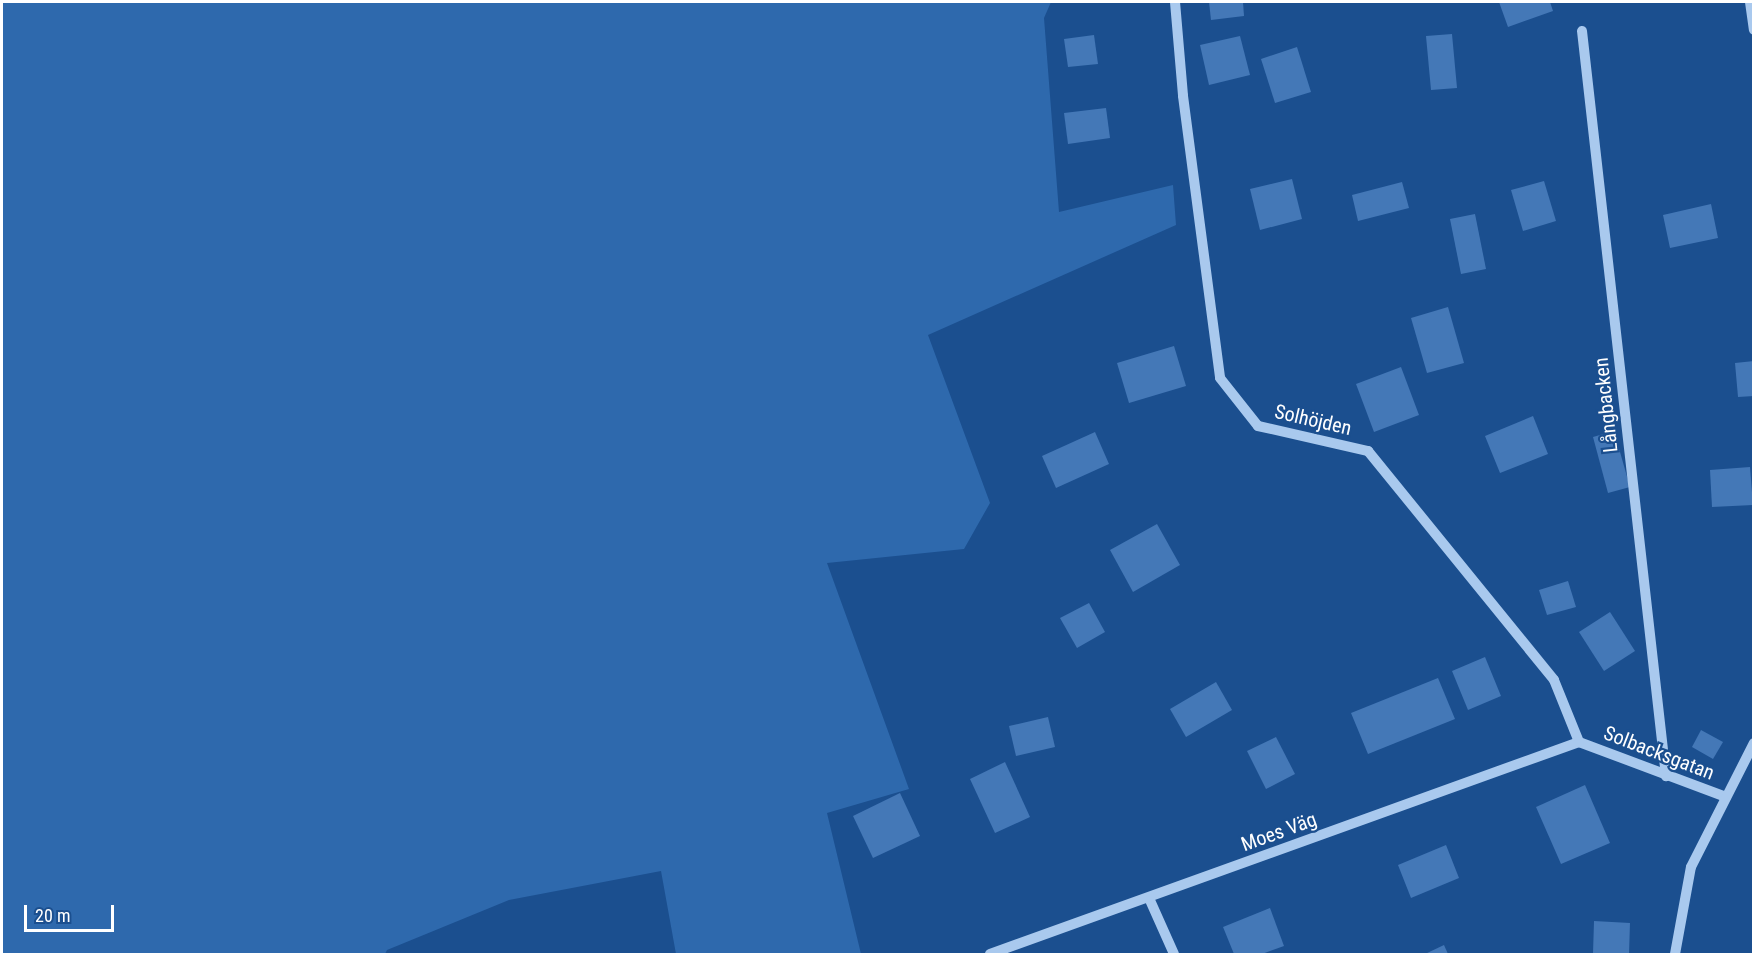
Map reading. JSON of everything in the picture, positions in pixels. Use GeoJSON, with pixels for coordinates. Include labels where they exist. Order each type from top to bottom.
{"type":"FeatureCollection","features":[{"type":"Feature","properties":{"kind":"street","name":"Solhöjden"},"geometry":{"type":"LineString","coordinates":[[1175,2],[1183,96],[1220,378],[1258,426],[1368,451],[1554,680],[1579,742]]}},
{"type":"Feature","properties":{"kind":"street"},"geometry":{"type":"LineString","coordinates":[[1750,2],[1754,30]]}},
{"type":"Feature","properties":{"kind":"street","name":"Långbacken"},"geometry":{"type":"LineString","coordinates":[[1582,31],[1666,776]]}},
{"type":"Feature","properties":{"kind":"street","name":"Solbacksgatan"},"geometry":{"type":"LineString","coordinates":[[1579,742],[1726,798]]}},
{"type":"Feature","properties":{"kind":"street","name":"Moes Väg"},"geometry":{"type":"LineString","coordinates":[[990,954],[1579,742]]}},
{"type":"Feature","properties":{"kind":"street","name":"Solbacksgatan"},"geometry":{"type":"LineString","coordinates":[[1675,954],[1691,867],[1754,743]]}},
{"type":"Feature","properties":{"kind":"street"},"geometry":{"type":"LineString","coordinates":[[1149,898],[1174,954]]}},
{"type":"Feature","properties":{"kind":"shaded area"},"geometry":{"type":"Polygon","coordinates":[[[2,2],[1051,2],[1044,18],[1059,212],[1173,185],[1176,225],[928,335],[990,503],[964,549],[827,563],[909,789],[827,813],[861,954],[676,954],[661,871],[509,900],[387,950],[385,954],[2,954],[2,2]]]}},
{"type":"Feature","properties":{"kind":"building"},"geometry":{"type":"Polygon","coordinates":[[[1209,2],[1243,2],[1244,16],[1211,20],[1209,2]]]}},
{"type":"Feature","properties":{"kind":"building"},"geometry":{"type":"Polygon","coordinates":[[[1499,2],[1550,2],[1553,11],[1508,27],[1499,2]]]}},
{"type":"Feature","properties":{"kind":"building"},"geometry":{"type":"Polygon","coordinates":[[[1452,34],[1457,88],[1431,90],[1426,36],[1452,34]]]}},
{"type":"Feature","properties":{"kind":"building"},"geometry":{"type":"Polygon","coordinates":[[[1094,35],[1098,64],[1068,67],[1064,39],[1094,35]]]}},
{"type":"Feature","properties":{"kind":"building"},"geometry":{"type":"Polygon","coordinates":[[[1240,36],[1250,75],[1209,85],[1200,45],[1240,36]]]}},
{"type":"Feature","properties":{"kind":"building"},"geometry":{"type":"Polygon","coordinates":[[[1297,47],[1311,92],[1275,103],[1261,59],[1297,47]]]}},
{"type":"Feature","properties":{"kind":"building"},"geometry":{"type":"Polygon","coordinates":[[[1106,108],[1110,138],[1068,144],[1064,113],[1106,108]]]}},
{"type":"Feature","properties":{"kind":"building"},"geometry":{"type":"Polygon","coordinates":[[[1292,179],[1302,219],[1260,230],[1250,189],[1292,179]]]}},
{"type":"Feature","properties":{"kind":"building"},"geometry":{"type":"Polygon","coordinates":[[[1544,181],[1556,221],[1523,231],[1511,190],[1544,181]]]}},
{"type":"Feature","properties":{"kind":"building"},"geometry":{"type":"Polygon","coordinates":[[[1402,182],[1409,208],[1358,221],[1352,195],[1402,182]]]}},
{"type":"Feature","properties":{"kind":"building"},"geometry":{"type":"Polygon","coordinates":[[[1711,204],[1718,238],[1670,248],[1663,215],[1711,204]]]}},
{"type":"Feature","properties":{"kind":"building"},"geometry":{"type":"Polygon","coordinates":[[[1475,214],[1486,269],[1461,274],[1450,219],[1475,214]]]}},
{"type":"Feature","properties":{"kind":"building"},"geometry":{"type":"Polygon","coordinates":[[[1448,307],[1464,363],[1427,373],[1411,318],[1448,307]]]}},
{"type":"Feature","properties":{"kind":"building"},"geometry":{"type":"Polygon","coordinates":[[[1174,346],[1186,386],[1129,403],[1117,363],[1174,346]]]}},
{"type":"Feature","properties":{"kind":"building"},"geometry":{"type":"Polygon","coordinates":[[[1754,361],[1754,396],[1738,397],[1735,363],[1754,361]]]}},
{"type":"Feature","properties":{"kind":"building"},"geometry":{"type":"Polygon","coordinates":[[[1401,367],[1419,415],[1374,432],[1356,384],[1401,367]]]}},
{"type":"Feature","properties":{"kind":"building"},"geometry":{"type":"Polygon","coordinates":[[[1533,416],[1548,454],[1500,473],[1485,436],[1533,416]]]}},
{"type":"Feature","properties":{"kind":"building"},"geometry":{"type":"Polygon","coordinates":[[[1614,431],[1630,487],[1608,493],[1593,437],[1614,431]]]}},
{"type":"Feature","properties":{"kind":"building"},"geometry":{"type":"Polygon","coordinates":[[[1095,432],[1109,464],[1056,488],[1042,456],[1095,432]]]}},
{"type":"Feature","properties":{"kind":"building"},"geometry":{"type":"Polygon","coordinates":[[[1750,467],[1753,505],[1712,507],[1710,470],[1750,467]]]}},
{"type":"Feature","properties":{"kind":"building"},"geometry":{"type":"Polygon","coordinates":[[[1157,524],[1180,565],[1133,592],[1110,550],[1157,524]]]}},
{"type":"Feature","properties":{"kind":"building"},"geometry":{"type":"Polygon","coordinates":[[[1568,581],[1576,607],[1547,615],[1539,590],[1568,581]]]}},
{"type":"Feature","properties":{"kind":"building"},"geometry":{"type":"Polygon","coordinates":[[[1089,603],[1105,632],[1077,648],[1060,618],[1089,603]]]}},
{"type":"Feature","properties":{"kind":"building"},"geometry":{"type":"Polygon","coordinates":[[[1610,612],[1635,651],[1604,671],[1579,632],[1610,612]]]}},
{"type":"Feature","properties":{"kind":"building"},"geometry":{"type":"Polygon","coordinates":[[[1485,657],[1501,696],[1468,710],[1452,671],[1485,657]]]}},
{"type":"Feature","properties":{"kind":"building"},"geometry":{"type":"Polygon","coordinates":[[[1438,678],[1455,719],[1368,754],[1351,713],[1438,678]]]}},
{"type":"Feature","properties":{"kind":"building"},"geometry":{"type":"Polygon","coordinates":[[[1216,682],[1232,710],[1186,737],[1170,709],[1216,682]]]}},
{"type":"Feature","properties":{"kind":"building"},"geometry":{"type":"Polygon","coordinates":[[[1048,717],[1055,747],[1016,756],[1009,726],[1048,717]]]}},
{"type":"Feature","properties":{"kind":"building"},"geometry":{"type":"Polygon","coordinates":[[[1701,730],[1723,742],[1713,759],[1692,747],[1701,730]]]}},
{"type":"Feature","properties":{"kind":"building"},"geometry":{"type":"Polygon","coordinates":[[[1276,737],[1295,774],[1266,789],[1247,751],[1276,737]]]}},
{"type":"Feature","properties":{"kind":"building"},"geometry":{"type":"Polygon","coordinates":[[[1005,762],[1030,817],[995,833],[970,779],[1005,762]]]}},
{"type":"Feature","properties":{"kind":"building"},"geometry":{"type":"Polygon","coordinates":[[[1585,785],[1610,843],[1561,864],[1536,807],[1585,785]]]}},
{"type":"Feature","properties":{"kind":"building"},"geometry":{"type":"Polygon","coordinates":[[[900,793],[920,836],[873,858],[853,816],[900,793]]]}},
{"type":"Feature","properties":{"kind":"building"},"geometry":{"type":"Polygon","coordinates":[[[1446,845],[1459,878],[1411,898],[1398,865],[1446,845]]]}},
{"type":"Feature","properties":{"kind":"building"},"geometry":{"type":"Polygon","coordinates":[[[1270,908],[1284,946],[1262,954],[1234,954],[1223,927],[1270,908]]]}},
{"type":"Feature","properties":{"kind":"building"},"geometry":{"type":"Polygon","coordinates":[[[1594,921],[1630,923],[1629,954],[1593,954],[1594,921]]]}},
{"type":"Feature","properties":{"kind":"building"},"geometry":{"type":"Polygon","coordinates":[[[1444,945],[1448,954],[1425,954],[1444,945]]]}}]}
